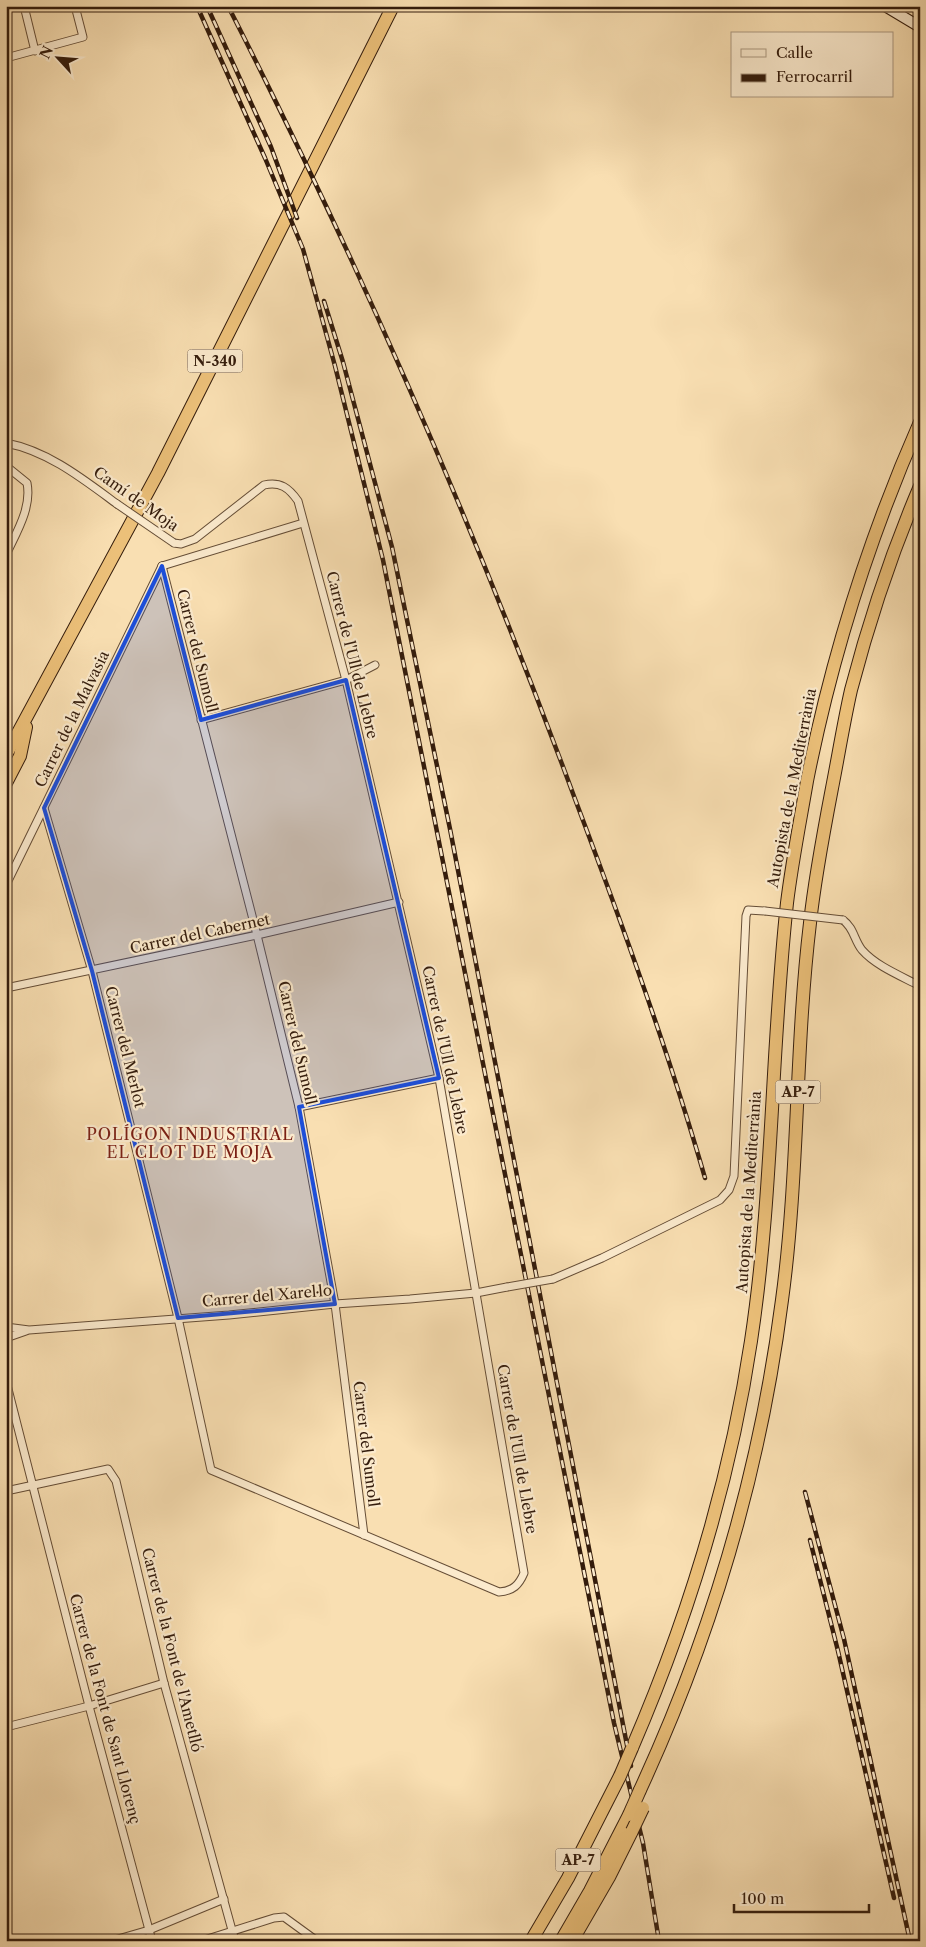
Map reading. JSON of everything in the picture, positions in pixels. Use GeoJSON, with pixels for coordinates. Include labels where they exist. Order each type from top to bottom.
{"type":"FeatureCollection","features":[{"type":"Feature","properties":{"kind":"highway","name":"N-340"},"geometry":{"type":"LineString","coordinates":[[6,756],[158,473],[393,6]]}},
{"type":"Feature","properties":{"kind":"highway","name":"Autopista de la Mediterrània"},"geometry":{"type":"LineString","coordinates":[[531,1941],[568,1878],[620,1776],[673,1647],[702,1560],[714,1516],[744,1381],[752,1333],[762,1244],[777,1014],[787,901],[794,853],[821,713],[840,640],[876,527],[920,422]]}},
{"type":"Feature","properties":{"kind":"highway","name":"AP-7"},"geometry":{"type":"LineString","coordinates":[[561,1941],[590,1891],[629,1815],[662,1744],[712,1612],[739,1524],[762,1427],[777,1339],[788,1248],[810,924],[820,849],[851,692],[879,595],[920,486]]}},
{"type":"Feature","properties":{"kind":"highway"},"geometry":{"type":"LineString","coordinates":[[6,739],[29,711]]}},
{"type":"Feature","properties":{"kind":"highway"},"geometry":{"type":"LineString","coordinates":[[6,783],[20,756],[29,711]]}},
{"type":"Feature","properties":{"kind":"highway"},"geometry":{"type":"LineString","coordinates":[[572,1941],[609,1877],[643,1808],[662,1744]]}},
{"type":"Feature","properties":{"kind":"street"},"geometry":{"type":"LineString","coordinates":[[24,6],[35,51]]}},
{"type":"Feature","properties":{"kind":"street"},"geometry":{"type":"LineString","coordinates":[[6,58],[83,37],[75,6]]}},
{"type":"Feature","properties":{"kind":"street"},"geometry":{"type":"LineString","coordinates":[[885,6],[920,27]]}},
{"type":"Feature","properties":{"kind":"street","name":"Camí de Moja"},"geometry":{"type":"LineString","coordinates":[[6,443],[27,447],[57,462],[174,543],[181,544],[196,539],[264,485],[273,482],[283,485],[291,491],[298,501],[303,523]]}},
{"type":"Feature","properties":{"kind":"street"},"geometry":{"type":"LineString","coordinates":[[6,466],[27,484],[29,498],[6,555]]}},
{"type":"Feature","properties":{"kind":"street"},"geometry":{"type":"LineString","coordinates":[[162,566],[303,523]]}},
{"type":"Feature","properties":{"kind":"street","name":"Carrer de l'Ull de Llebre"},"geometry":{"type":"LineString","coordinates":[[303,523],[346,680],[439,1078],[524,1573],[515,1588],[499,1592],[364,1535]]}},
{"type":"Feature","properties":{"kind":"street","name":"Carrer del Sumoll"},"geometry":{"type":"LineString","coordinates":[[162,566],[257,935],[298,1107],[335,1304],[364,1535]]}},
{"type":"Feature","properties":{"kind":"street","name":"Carrer de la Malvasia"},"geometry":{"type":"LineString","coordinates":[[6,885],[162,566]]}},
{"type":"Feature","properties":{"kind":"street"},"geometry":{"type":"LineString","coordinates":[[201,720],[346,680],[375,665]]}},
{"type":"Feature","properties":{"kind":"street","name":"Carrer del Merlot"},"geometry":{"type":"LineString","coordinates":[[44,808],[92,971],[178,1318],[211,1470],[364,1535]]}},
{"type":"Feature","properties":{"kind":"street","name":"Carrer del Cabernet"},"geometry":{"type":"LineString","coordinates":[[6,988],[257,935],[398,902]]}},
{"type":"Feature","properties":{"kind":"street","name":"Carrer del Xarel·lo"},"geometry":{"type":"LineString","coordinates":[[29,1330],[229,1315],[335,1304],[476,1293],[554,1279],[602,1258],[720,1200],[730,1190],[734,1176],[746,916],[748,910],[843,920],[851,928],[857,943],[870,958],[920,986]]}},
{"type":"Feature","properties":{"kind":"street"},"geometry":{"type":"LineString","coordinates":[[298,1107],[439,1078]]}},
{"type":"Feature","properties":{"kind":"street"},"geometry":{"type":"LineString","coordinates":[[6,1327],[29,1330]]}},
{"type":"Feature","properties":{"kind":"street"},"geometry":{"type":"LineString","coordinates":[[6,1338],[29,1330]]}},
{"type":"Feature","properties":{"kind":"street","name":"Carrer de la Font de Sant Llorenç"},"geometry":{"type":"LineString","coordinates":[[6,1381],[89,1706],[152,1941]]}},
{"type":"Feature","properties":{"kind":"street","name":"Carrer de la Font de l'Ametlló"},"geometry":{"type":"LineString","coordinates":[[6,1491],[108,1468],[116,1481],[164,1683],[235,1941]]}},
{"type":"Feature","properties":{"kind":"street"},"geometry":{"type":"LineString","coordinates":[[6,1727],[89,1706],[164,1683]]}},
{"type":"Feature","properties":{"kind":"street"},"geometry":{"type":"LineString","coordinates":[[111,1941],[149,1930],[224,1899]]}},
{"type":"Feature","properties":{"kind":"street"},"geometry":{"type":"LineString","coordinates":[[201,1941],[274,1918],[284,1918],[317,1941]]}},
{"type":"Feature","properties":{"kind":"highlighted area"},"geometry":{"type":"Polygon","coordinates":[[[162,566],[201,720],[346,680],[439,1078],[299,1107],[335,1304],[178,1318],[92,971],[44,808],[162,566]]]}},
{"type":"Feature","properties":{"kind":"railway"},"geometry":{"type":"LineString","coordinates":[[197,6],[265,158],[303,249],[335,366],[383,560],[614,1723],[643,1843],[659,1941]]}},
{"type":"Feature","properties":{"kind":"railway"},"geometry":{"type":"LineString","coordinates":[[207,6],[271,147],[297,218]]}},
{"type":"Feature","properties":{"kind":"railway"},"geometry":{"type":"LineString","coordinates":[[228,6],[369,298],[456,497],[497,597],[537,698],[627,940],[676,1082],[705,1178]]}},
{"type":"Feature","properties":{"kind":"railway"},"geometry":{"type":"LineString","coordinates":[[324,301],[343,362],[392,547],[450,829],[631,1766]]}},
{"type":"Feature","properties":{"kind":"railway"},"geometry":{"type":"LineString","coordinates":[[805,1492],[844,1639],[910,1941]]}},
{"type":"Feature","properties":{"kind":"railway"},"geometry":{"type":"LineString","coordinates":[[810,1540],[838,1651],[894,1898]]}},
{"type":"Feature","properties":{"kind":"district","name":"POLÍGON INDUSTRIAL EL CLOT DE MOJA"},"geometry":{"type":"Point","coordinates":[190,1143]}}]}
